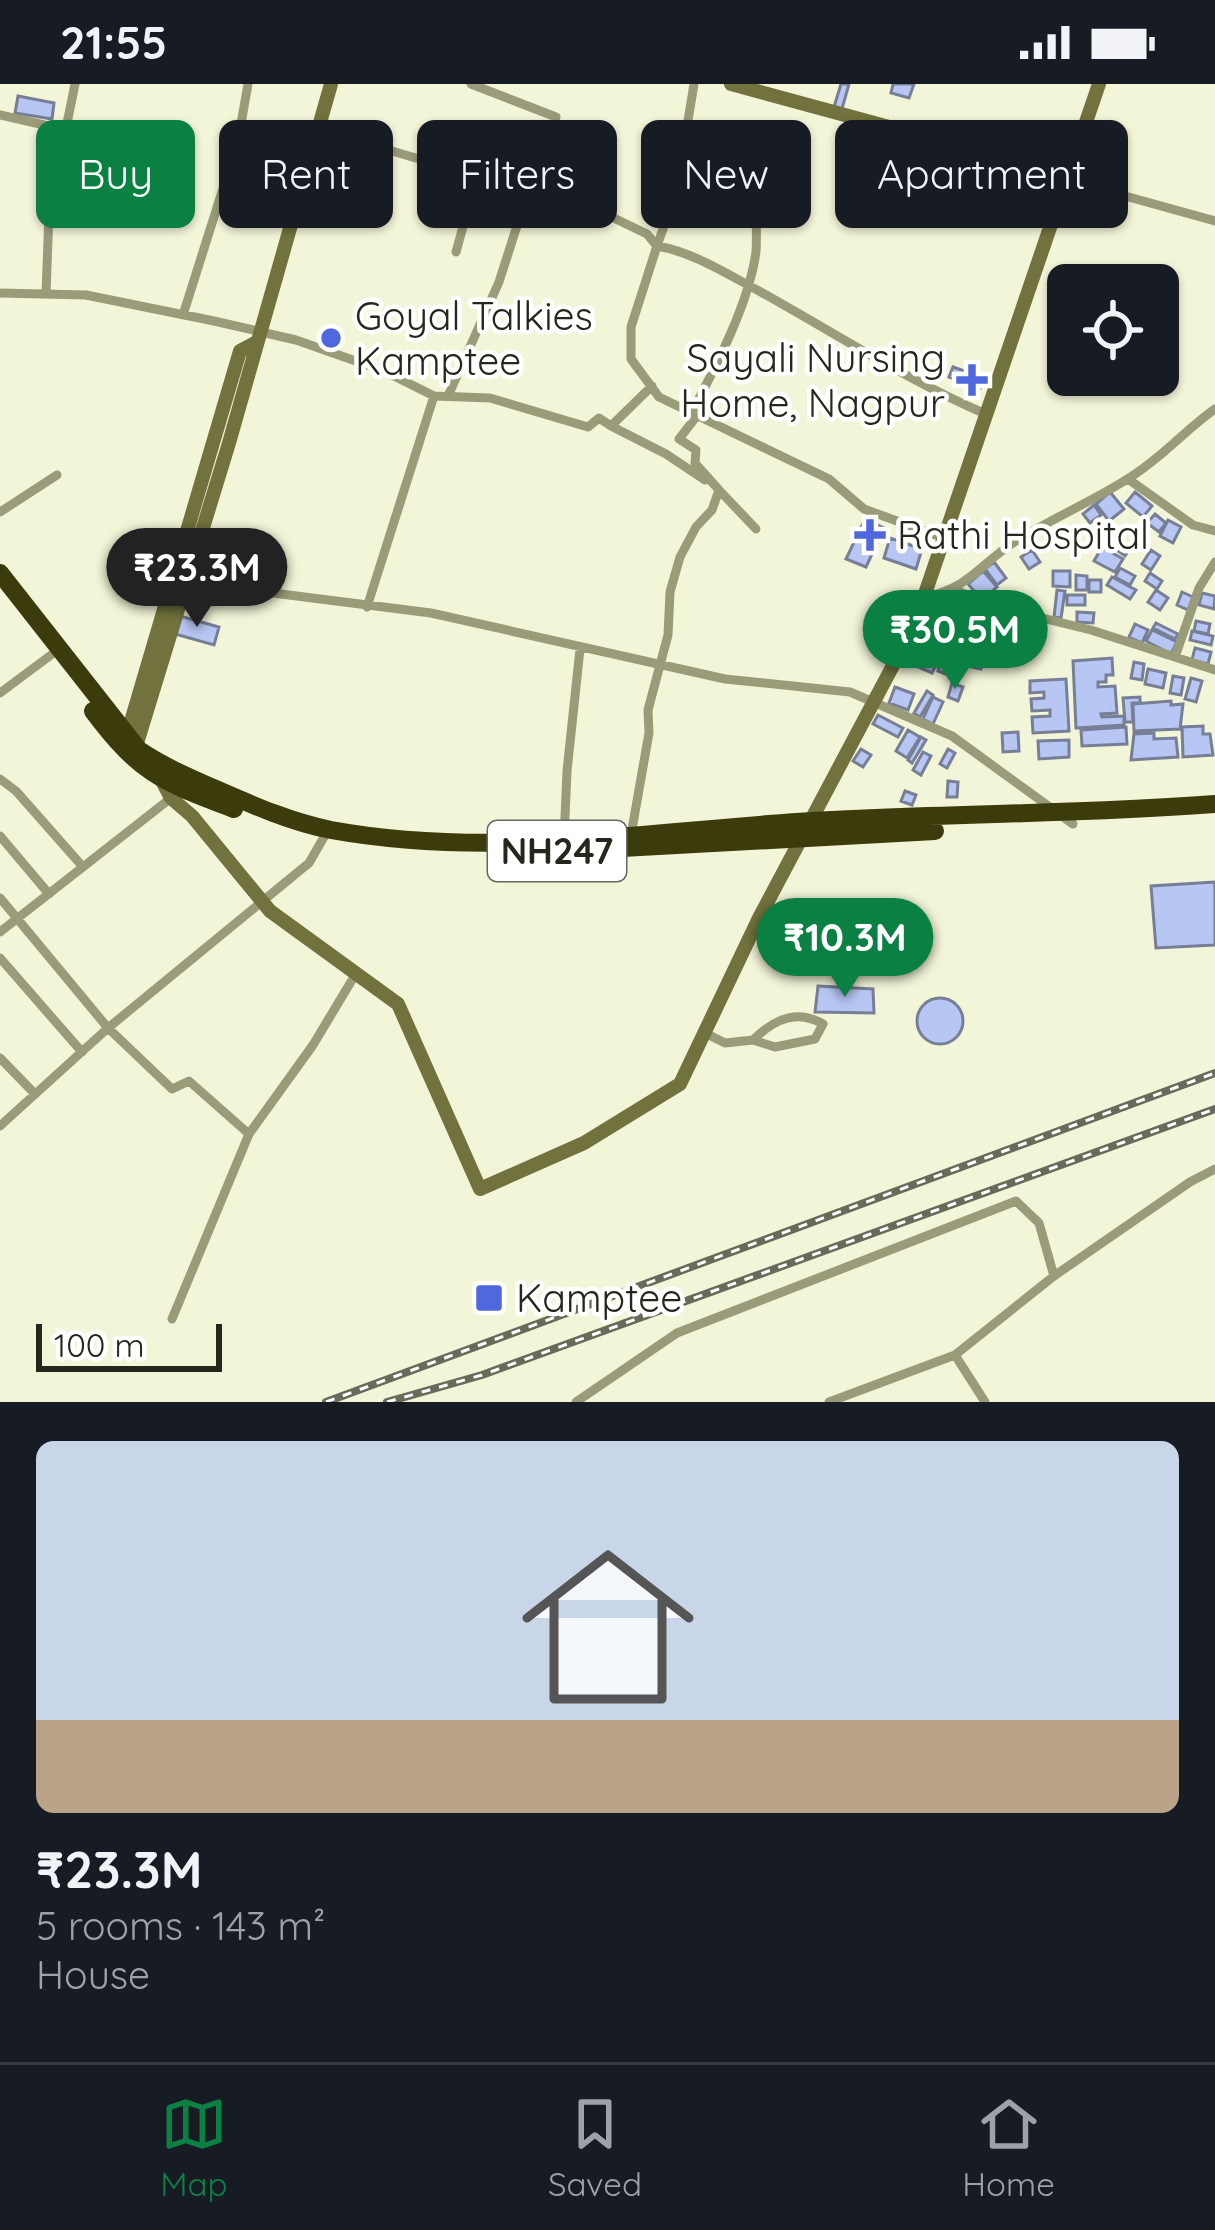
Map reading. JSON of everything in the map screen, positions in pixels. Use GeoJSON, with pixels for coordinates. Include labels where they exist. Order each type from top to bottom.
{"type":"FeatureCollection","features":[{"type":"Feature","properties":{"kind":"highway","name":"NH247"},"geometry":{"type":"LineString","coordinates":[[0,573],[130,747],[259,808],[327,834],[432,855],[618,840]]}},
{"type":"Feature","properties":{"kind":"highway","name":"NH247"},"geometry":{"type":"LineString","coordinates":[[0,590],[166,790],[299,834],[429,842],[664,840],[1065,818],[1215,815]]}},
{"type":"Feature","properties":{"kind":"highway","name":"NH247"},"geometry":{"type":"LineString","coordinates":[[1065,818],[1215,804]]}},
{"type":"Feature","properties":{"kind":"street"},"geometry":{"type":"LineString","coordinates":[[68,120],[75,84]]}},
{"type":"Feature","properties":{"kind":"street"},"geometry":{"type":"LineString","coordinates":[[183,315],[238,141],[248,84]]}},
{"type":"Feature","properties":{"kind":"street"},"geometry":{"type":"LineString","coordinates":[[320,120],[331,84]]}},
{"type":"Feature","properties":{"kind":"street"},"geometry":{"type":"LineString","coordinates":[[471,84],[555,120]]}},
{"type":"Feature","properties":{"kind":"street"},"geometry":{"type":"LineString","coordinates":[[686,120],[694,84]]}},
{"type":"Feature","properties":{"kind":"street"},"geometry":{"type":"LineString","coordinates":[[731,84],[857,120]]}},
{"type":"Feature","properties":{"kind":"street"},"geometry":{"type":"LineString","coordinates":[[1087,120],[1099,84]]}},
{"type":"Feature","properties":{"kind":"street"},"geometry":{"type":"LineString","coordinates":[[0,116],[36,124]]}},
{"type":"Feature","properties":{"kind":"street"},"geometry":{"type":"LineString","coordinates":[[393,151],[477,176],[456,252]]}},
{"type":"Feature","properties":{"kind":"street"},"geometry":{"type":"LineString","coordinates":[[1128,197],[1215,221]]}},
{"type":"Feature","properties":{"kind":"street"},"geometry":{"type":"LineString","coordinates":[[617,219],[647,234],[657,246],[673,248],[746,285],[926,388],[988,415]]}},
{"type":"Feature","properties":{"kind":"street"},"geometry":{"type":"LineString","coordinates":[[46,294],[48,228]]}},
{"type":"Feature","properties":{"kind":"street"},"geometry":{"type":"LineString","coordinates":[[130,747],[189,572],[290,228]]}},
{"type":"Feature","properties":{"kind":"street"},"geometry":{"type":"LineString","coordinates":[[448,397],[499,282],[516,228]]}},
{"type":"Feature","properties":{"kind":"street"},"geometry":{"type":"LineString","coordinates":[[663,228],[631,327],[631,359],[659,397],[829,478],[864,508],[944,538]]}},
{"type":"Feature","properties":{"kind":"street"},"geometry":{"type":"LineString","coordinates":[[756,228],[755,254],[720,359],[680,439],[696,450],[695,463],[756,530]]}},
{"type":"Feature","properties":{"kind":"street"},"geometry":{"type":"LineString","coordinates":[[155,761],[166,790],[263,902],[398,1004],[480,1189],[584,1143],[680,1084],[707,1034],[759,918],[914,626],[1052,228]]}},
{"type":"Feature","properties":{"kind":"street"},"geometry":{"type":"LineString","coordinates":[[0,293],[86,295],[183,315],[259,337],[296,340],[385,371],[434,396],[490,398],[588,427],[599,418],[666,454],[719,490]]}},
{"type":"Feature","properties":{"kind":"street"},"geometry":{"type":"LineString","coordinates":[[130,747],[240,351],[259,337]]}},
{"type":"Feature","properties":{"kind":"street"},"geometry":{"type":"LineString","coordinates":[[611,426],[652,386]]}},
{"type":"Feature","properties":{"kind":"street"},"geometry":{"type":"LineString","coordinates":[[367,607],[434,396]]}},
{"type":"Feature","properties":{"kind":"street"},"geometry":{"type":"LineString","coordinates":[[923,598],[956,590],[1012,543],[1128,479],[1178,444],[1215,409]]}},
{"type":"Feature","properties":{"kind":"street"},"geometry":{"type":"LineString","coordinates":[[0,512],[57,475]]}},
{"type":"Feature","properties":{"kind":"street"},"geometry":{"type":"LineString","coordinates":[[1128,479],[1193,525],[1215,531]]}},
{"type":"Feature","properties":{"kind":"street"},"geometry":{"type":"LineString","coordinates":[[618,840],[668,635],[670,592],[680,557],[696,527],[712,510],[719,490]]}},
{"type":"Feature","properties":{"kind":"street"},"geometry":{"type":"LineString","coordinates":[[1175,657],[1199,588],[1215,562]]}},
{"type":"Feature","properties":{"kind":"street"},"geometry":{"type":"LineString","coordinates":[[189,572],[257,591],[431,614],[725,679],[850,692],[952,736],[1065,818]]}},
{"type":"Feature","properties":{"kind":"street"},"geometry":{"type":"LineString","coordinates":[[956,590],[989,604],[1091,630],[1215,670]]}},
{"type":"Feature","properties":{"kind":"street"},"geometry":{"type":"LineString","coordinates":[[564,840],[580,649]]}},
{"type":"Feature","properties":{"kind":"street"},"geometry":{"type":"LineString","coordinates":[[1,690],[51,656]]}},
{"type":"Feature","properties":{"kind":"street"},"geometry":{"type":"LineString","coordinates":[[0,779],[16,790],[83,867]]}},
{"type":"Feature","properties":{"kind":"street"},"geometry":{"type":"LineString","coordinates":[[0,932],[83,867],[166,790]]}},
{"type":"Feature","properties":{"kind":"street"},"geometry":{"type":"LineString","coordinates":[[0,1126],[108,1028],[309,863],[327,834]]}},
{"type":"Feature","properties":{"kind":"street"},"geometry":{"type":"LineString","coordinates":[[0,836],[49,894]]}},
{"type":"Feature","properties":{"kind":"street"},"geometry":{"type":"LineString","coordinates":[[0,898],[108,1028],[172,1089],[189,1081],[249,1134]]}},
{"type":"Feature","properties":{"kind":"street"},"geometry":{"type":"LineString","coordinates":[[0,958],[82,1052]]}},
{"type":"Feature","properties":{"kind":"street"},"geometry":{"type":"LineString","coordinates":[[172,1319],[249,1134],[355,976]]}},
{"type":"Feature","properties":{"kind":"street"},"geometry":{"type":"LineString","coordinates":[[707,1034],[725,1043],[753,1040],[775,1047],[815,1039],[824,1024],[810,1017],[784,1018],[767,1025],[753,1040]]}},
{"type":"Feature","properties":{"kind":"street"},"geometry":{"type":"LineString","coordinates":[[0,1058],[35,1094]]}},
{"type":"Feature","properties":{"kind":"street"},"geometry":{"type":"LineString","coordinates":[[829,1402],[955,1355],[1054,1276],[1215,1169]]}},
{"type":"Feature","properties":{"kind":"street"},"geometry":{"type":"LineString","coordinates":[[576,1402],[677,1334],[1016,1201],[1039,1223],[1054,1276]]}},
{"type":"Feature","properties":{"kind":"street"},"geometry":{"type":"LineString","coordinates":[[955,1355],[985,1402]]}},
{"type":"Feature","properties":{"kind":"building"},"geometry":{"type":"Polygon","coordinates":[[[841,84],[849,84],[842,109],[834,107],[841,84]]]}},
{"type":"Feature","properties":{"kind":"building"},"geometry":{"type":"Polygon","coordinates":[[[893,84],[914,84],[909,98],[891,93],[893,84]]]}},
{"type":"Feature","properties":{"kind":"building"},"geometry":{"type":"Polygon","coordinates":[[[18,96],[54,103],[52,119],[15,113],[18,96]]]}},
{"type":"Feature","properties":{"kind":"building"},"geometry":{"type":"Polygon","coordinates":[[[953,367],[984,378],[980,388],[949,377],[953,367]]]}},
{"type":"Feature","properties":{"kind":"building"},"geometry":{"type":"Polygon","coordinates":[[[1110,492],[1124,509],[1109,521],[1096,504],[1110,492]]]}},
{"type":"Feature","properties":{"kind":"building"},"geometry":{"type":"Polygon","coordinates":[[[1135,492],[1152,506],[1143,517],[1126,503],[1135,492]]]}},
{"type":"Feature","properties":{"kind":"building"},"geometry":{"type":"Polygon","coordinates":[[[1094,505],[1101,515],[1090,523],[1083,514],[1094,505]]]}},
{"type":"Feature","properties":{"kind":"building"},"geometry":{"type":"Polygon","coordinates":[[[1155,514],[1166,523],[1159,532],[1147,523],[1155,514]]]}},
{"type":"Feature","properties":{"kind":"building"},"geometry":{"type":"Polygon","coordinates":[[[865,519],[884,528],[866,567],[846,559],[865,519]]]}},
{"type":"Feature","properties":{"kind":"building"},"geometry":{"type":"Polygon","coordinates":[[[1168,520],[1181,527],[1173,543],[1160,536],[1168,520]]]}},
{"type":"Feature","properties":{"kind":"building"},"geometry":{"type":"Polygon","coordinates":[[[1117,537],[1131,547],[1125,556],[1111,546],[1117,537]]]}},
{"type":"Feature","properties":{"kind":"building"},"geometry":{"type":"Polygon","coordinates":[[[890,538],[922,549],[916,569],[884,558],[890,538]]]}},
{"type":"Feature","properties":{"kind":"building"},"geometry":{"type":"Polygon","coordinates":[[[1102,547],[1123,559],[1115,572],[1094,561],[1102,547]]]}},
{"type":"Feature","properties":{"kind":"building"},"geometry":{"type":"Polygon","coordinates":[[[1032,550],[1040,562],[1029,569],[1021,557],[1032,550]]]}},
{"type":"Feature","properties":{"kind":"building"},"geometry":{"type":"Polygon","coordinates":[[[1151,550],[1160,556],[1151,570],[1142,564],[1151,550]]]}},
{"type":"Feature","properties":{"kind":"building"},"geometry":{"type":"Polygon","coordinates":[[[994,562],[1006,578],[997,585],[985,569],[994,562]]]}},
{"type":"Feature","properties":{"kind":"building"},"geometry":{"type":"Polygon","coordinates":[[[1120,568],[1135,576],[1130,585],[1115,577],[1120,568]]]}},
{"type":"Feature","properties":{"kind":"building"},"geometry":{"type":"Polygon","coordinates":[[[983,571],[997,587],[982,600],[968,584],[983,571]]]}},
{"type":"Feature","properties":{"kind":"building"},"geometry":{"type":"Polygon","coordinates":[[[1053,571],[1070,571],[1070,587],[1053,586],[1053,571]]]}},
{"type":"Feature","properties":{"kind":"building"},"geometry":{"type":"Polygon","coordinates":[[[1150,573],[1162,581],[1157,589],[1145,581],[1150,573]]]}},
{"type":"Feature","properties":{"kind":"building"},"geometry":{"type":"Polygon","coordinates":[[[1076,575],[1087,576],[1087,590],[1076,590],[1076,575]]]}},
{"type":"Feature","properties":{"kind":"building"},"geometry":{"type":"Polygon","coordinates":[[[1112,577],[1136,590],[1130,599],[1107,585],[1112,577]]]}},
{"type":"Feature","properties":{"kind":"building"},"geometry":{"type":"Polygon","coordinates":[[[1089,580],[1101,580],[1101,592],[1089,592],[1089,580]]]}},
{"type":"Feature","properties":{"kind":"building"},"geometry":{"type":"Polygon","coordinates":[[[1057,590],[1065,591],[1061,618],[1054,617],[1057,590]]]}},
{"type":"Feature","properties":{"kind":"building"},"geometry":{"type":"Polygon","coordinates":[[[1156,590],[1168,598],[1160,610],[1148,602],[1156,590]]]}},
{"type":"Feature","properties":{"kind":"building"},"geometry":{"type":"Polygon","coordinates":[[[1182,592],[1193,597],[1188,610],[1177,605],[1182,592]]]}},
{"type":"Feature","properties":{"kind":"building"},"geometry":{"type":"Polygon","coordinates":[[[1202,593],[1215,596],[1214,609],[1199,605],[1202,593]]]}},
{"type":"Feature","properties":{"kind":"building"},"geometry":{"type":"Polygon","coordinates":[[[1067,595],[1085,595],[1085,605],[1067,605],[1067,595]]]}},
{"type":"Feature","properties":{"kind":"building"},"geometry":{"type":"Polygon","coordinates":[[[949,600],[964,612],[958,625],[942,615],[949,600]]]}},
{"type":"Feature","properties":{"kind":"building"},"geometry":{"type":"Polygon","coordinates":[[[1077,612],[1094,613],[1093,623],[1077,622],[1077,612]]]}},
{"type":"Feature","properties":{"kind":"building"},"geometry":{"type":"Polygon","coordinates":[[[180,616],[219,627],[214,645],[175,634],[180,616]]]}},
{"type":"Feature","properties":{"kind":"building"},"geometry":{"type":"Polygon","coordinates":[[[1196,621],[1210,624],[1208,634],[1194,631],[1196,621]]]}},
{"type":"Feature","properties":{"kind":"building"},"geometry":{"type":"Polygon","coordinates":[[[1156,623],[1178,634],[1175,639],[1153,628],[1156,623]]]}},
{"type":"Feature","properties":{"kind":"building"},"geometry":{"type":"Polygon","coordinates":[[[1135,624],[1148,630],[1142,643],[1129,637],[1135,624]]]}},
{"type":"Feature","properties":{"kind":"building"},"geometry":{"type":"Polygon","coordinates":[[[960,628],[974,634],[970,642],[957,636],[960,628]]]}},
{"type":"Feature","properties":{"kind":"building"},"geometry":{"type":"Polygon","coordinates":[[[1020,628],[1031,633],[1022,655],[1010,650],[1020,628]]]}},
{"type":"Feature","properties":{"kind":"building"},"geometry":{"type":"Polygon","coordinates":[[[996,629],[1005,632],[997,650],[989,647],[996,629]]]}},
{"type":"Feature","properties":{"kind":"building"},"geometry":{"type":"Polygon","coordinates":[[[1152,630],[1177,642],[1171,654],[1146,641],[1152,630]]]}},
{"type":"Feature","properties":{"kind":"building"},"geometry":{"type":"Polygon","coordinates":[[[1192,631],[1213,636],[1211,645],[1190,640],[1192,631]]]}},
{"type":"Feature","properties":{"kind":"building"},"geometry":{"type":"Polygon","coordinates":[[[924,642],[935,647],[929,660],[918,656],[924,642]]]}},
{"type":"Feature","properties":{"kind":"building"},"geometry":{"type":"Polygon","coordinates":[[[965,647],[975,650],[970,666],[960,663],[965,647]]]}},
{"type":"Feature","properties":{"kind":"building"},"geometry":{"type":"Polygon","coordinates":[[[1195,648],[1211,652],[1208,664],[1192,660],[1195,648]]]}},
{"type":"Feature","properties":{"kind":"building"},"geometry":{"type":"Polygon","coordinates":[[[976,650],[985,652],[981,669],[972,667],[976,650]]]}},
{"type":"Feature","properties":{"kind":"building"},"geometry":{"type":"Polygon","coordinates":[[[911,656],[935,667],[932,673],[909,663],[911,656]]]}},
{"type":"Feature","properties":{"kind":"building"},"geometry":{"type":"Polygon","coordinates":[[[1112,658],[1113,675],[1106,675],[1106,682],[1098,682],[1098,687],[1115,686],[1117,713],[1101,714],[1124,716],[1124,725],[1076,728],[1073,661],[1112,658]]]}},
{"type":"Feature","properties":{"kind":"building"},"geometry":{"type":"Polygon","coordinates":[[[941,661],[958,668],[954,677],[938,671],[941,661]]]}},
{"type":"Feature","properties":{"kind":"building"},"geometry":{"type":"Polygon","coordinates":[[[1134,662],[1144,664],[1142,680],[1131,678],[1134,662]]]}},
{"type":"Feature","properties":{"kind":"building"},"geometry":{"type":"Polygon","coordinates":[[[1148,669],[1166,673],[1163,688],[1145,684],[1148,669]]]}},
{"type":"Feature","properties":{"kind":"building"},"geometry":{"type":"Polygon","coordinates":[[[1173,676],[1184,678],[1181,695],[1170,693],[1173,676]]]}},
{"type":"Feature","properties":{"kind":"building"},"geometry":{"type":"Polygon","coordinates":[[[1191,678],[1202,681],[1196,702],[1185,699],[1191,678]]]}},
{"type":"Feature","properties":{"kind":"building"},"geometry":{"type":"Polygon","coordinates":[[[1066,679],[1069,731],[1033,733],[1032,717],[1050,716],[1050,710],[1032,711],[1031,699],[1044,698],[1044,692],[1030,693],[1030,681],[1066,679]]]}},
{"type":"Feature","properties":{"kind":"building"},"geometry":{"type":"Polygon","coordinates":[[[952,683],[963,687],[958,701],[948,697],[952,683]]]}},
{"type":"Feature","properties":{"kind":"building"},"geometry":{"type":"Polygon","coordinates":[[[895,687],[914,694],[908,710],[889,703],[895,687]]]}},
{"type":"Feature","properties":{"kind":"building"},"geometry":{"type":"Polygon","coordinates":[[[927,691],[933,695],[920,717],[914,713],[927,691]]]}},
{"type":"Feature","properties":{"kind":"building"},"geometry":{"type":"Polygon","coordinates":[[[933,697],[943,702],[933,724],[923,719],[933,697]]]}},
{"type":"Feature","properties":{"kind":"building"},"geometry":{"type":"Polygon","coordinates":[[[1140,697],[1140,703],[1132,703],[1133,722],[1125,722],[1123,698],[1140,697]]]}},
{"type":"Feature","properties":{"kind":"building"},"geometry":{"type":"Polygon","coordinates":[[[1171,701],[1171,705],[1183,704],[1180,729],[1134,731],[1133,704],[1171,701]]]}},
{"type":"Feature","properties":{"kind":"building"},"geometry":{"type":"Polygon","coordinates":[[[878,715],[903,728],[898,737],[873,724],[878,715]]]}},
{"type":"Feature","properties":{"kind":"building"},"geometry":{"type":"Polygon","coordinates":[[[1203,726],[1203,734],[1210,734],[1213,755],[1183,757],[1182,727],[1203,726]]]}},
{"type":"Feature","properties":{"kind":"building"},"geometry":{"type":"Polygon","coordinates":[[[1126,727],[1127,744],[1082,746],[1081,730],[1126,727]]]}},
{"type":"Feature","properties":{"kind":"building"},"geometry":{"type":"Polygon","coordinates":[[[908,730],[920,737],[907,758],[896,751],[908,730]]]}},
{"type":"Feature","properties":{"kind":"building"},"geometry":{"type":"Polygon","coordinates":[[[1018,732],[1019,751],[1003,752],[1002,733],[1018,732]]]}},
{"type":"Feature","properties":{"kind":"building"},"geometry":{"type":"Polygon","coordinates":[[[1154,733],[1154,739],[1176,738],[1178,757],[1131,760],[1134,734],[1154,733]]]}},
{"type":"Feature","properties":{"kind":"building"},"geometry":{"type":"Polygon","coordinates":[[[921,737],[926,740],[912,763],[908,760],[921,737]]]}},
{"type":"Feature","properties":{"kind":"building"},"geometry":{"type":"Polygon","coordinates":[[[1069,740],[1069,757],[1039,759],[1038,741],[1069,740]]]}},
{"type":"Feature","properties":{"kind":"building"},"geometry":{"type":"Polygon","coordinates":[[[861,749],[871,755],[863,767],[853,761],[861,749]]]}},
{"type":"Feature","properties":{"kind":"building"},"geometry":{"type":"Polygon","coordinates":[[[948,749],[955,753],[947,768],[940,764],[948,749]]]}},
{"type":"Feature","properties":{"kind":"building"},"geometry":{"type":"Polygon","coordinates":[[[923,752],[931,756],[921,775],[913,770],[923,752]]]}},
{"type":"Feature","properties":{"kind":"building"},"geometry":{"type":"Polygon","coordinates":[[[948,781],[958,782],[957,797],[947,797],[948,781]]]}},
{"type":"Feature","properties":{"kind":"building"},"geometry":{"type":"Polygon","coordinates":[[[905,791],[916,795],[912,805],[901,801],[905,791]]]}},
{"type":"Feature","properties":{"kind":"building"},"geometry":{"type":"Polygon","coordinates":[[[1215,882],[1215,945],[1156,948],[1151,886],[1215,882]]]}},
{"type":"Feature","properties":{"kind":"building"},"geometry":{"type":"Polygon","coordinates":[[[818,986],[873,989],[874,1013],[815,1012],[818,986]]]}},
{"type":"Feature","properties":{"kind":"building"},"geometry":{"type":"Polygon","coordinates":[[[940,998],[956,1005],[963,1021],[956,1037],[940,1044],[924,1037],[917,1021],[924,1005],[940,998]]]}},
{"type":"Feature","properties":{"kind":"railway"},"geometry":{"type":"LineString","coordinates":[[326,1402],[1215,1073]]}},
{"type":"Feature","properties":{"kind":"railway"},"geometry":{"type":"LineString","coordinates":[[387,1402],[482,1375],[1215,1109]]}},
{"type":"Feature","properties":{"kind":"place","name":"Goyal Talkies Kamptee"},"geometry":{"type":"Point","coordinates":[331,338]}},
{"type":"Feature","properties":{"kind":"place","name":"Sayali Nursing Home, Nagpur"},"geometry":{"type":"Point","coordinates":[972,380]}},
{"type":"Feature","properties":{"kind":"place","name":"Rathi Hospital"},"geometry":{"type":"Point","coordinates":[870,535]}},
{"type":"Feature","properties":{"kind":"place","name":"Kamptee"},"geometry":{"type":"Point","coordinates":[489,1298]}}]}
